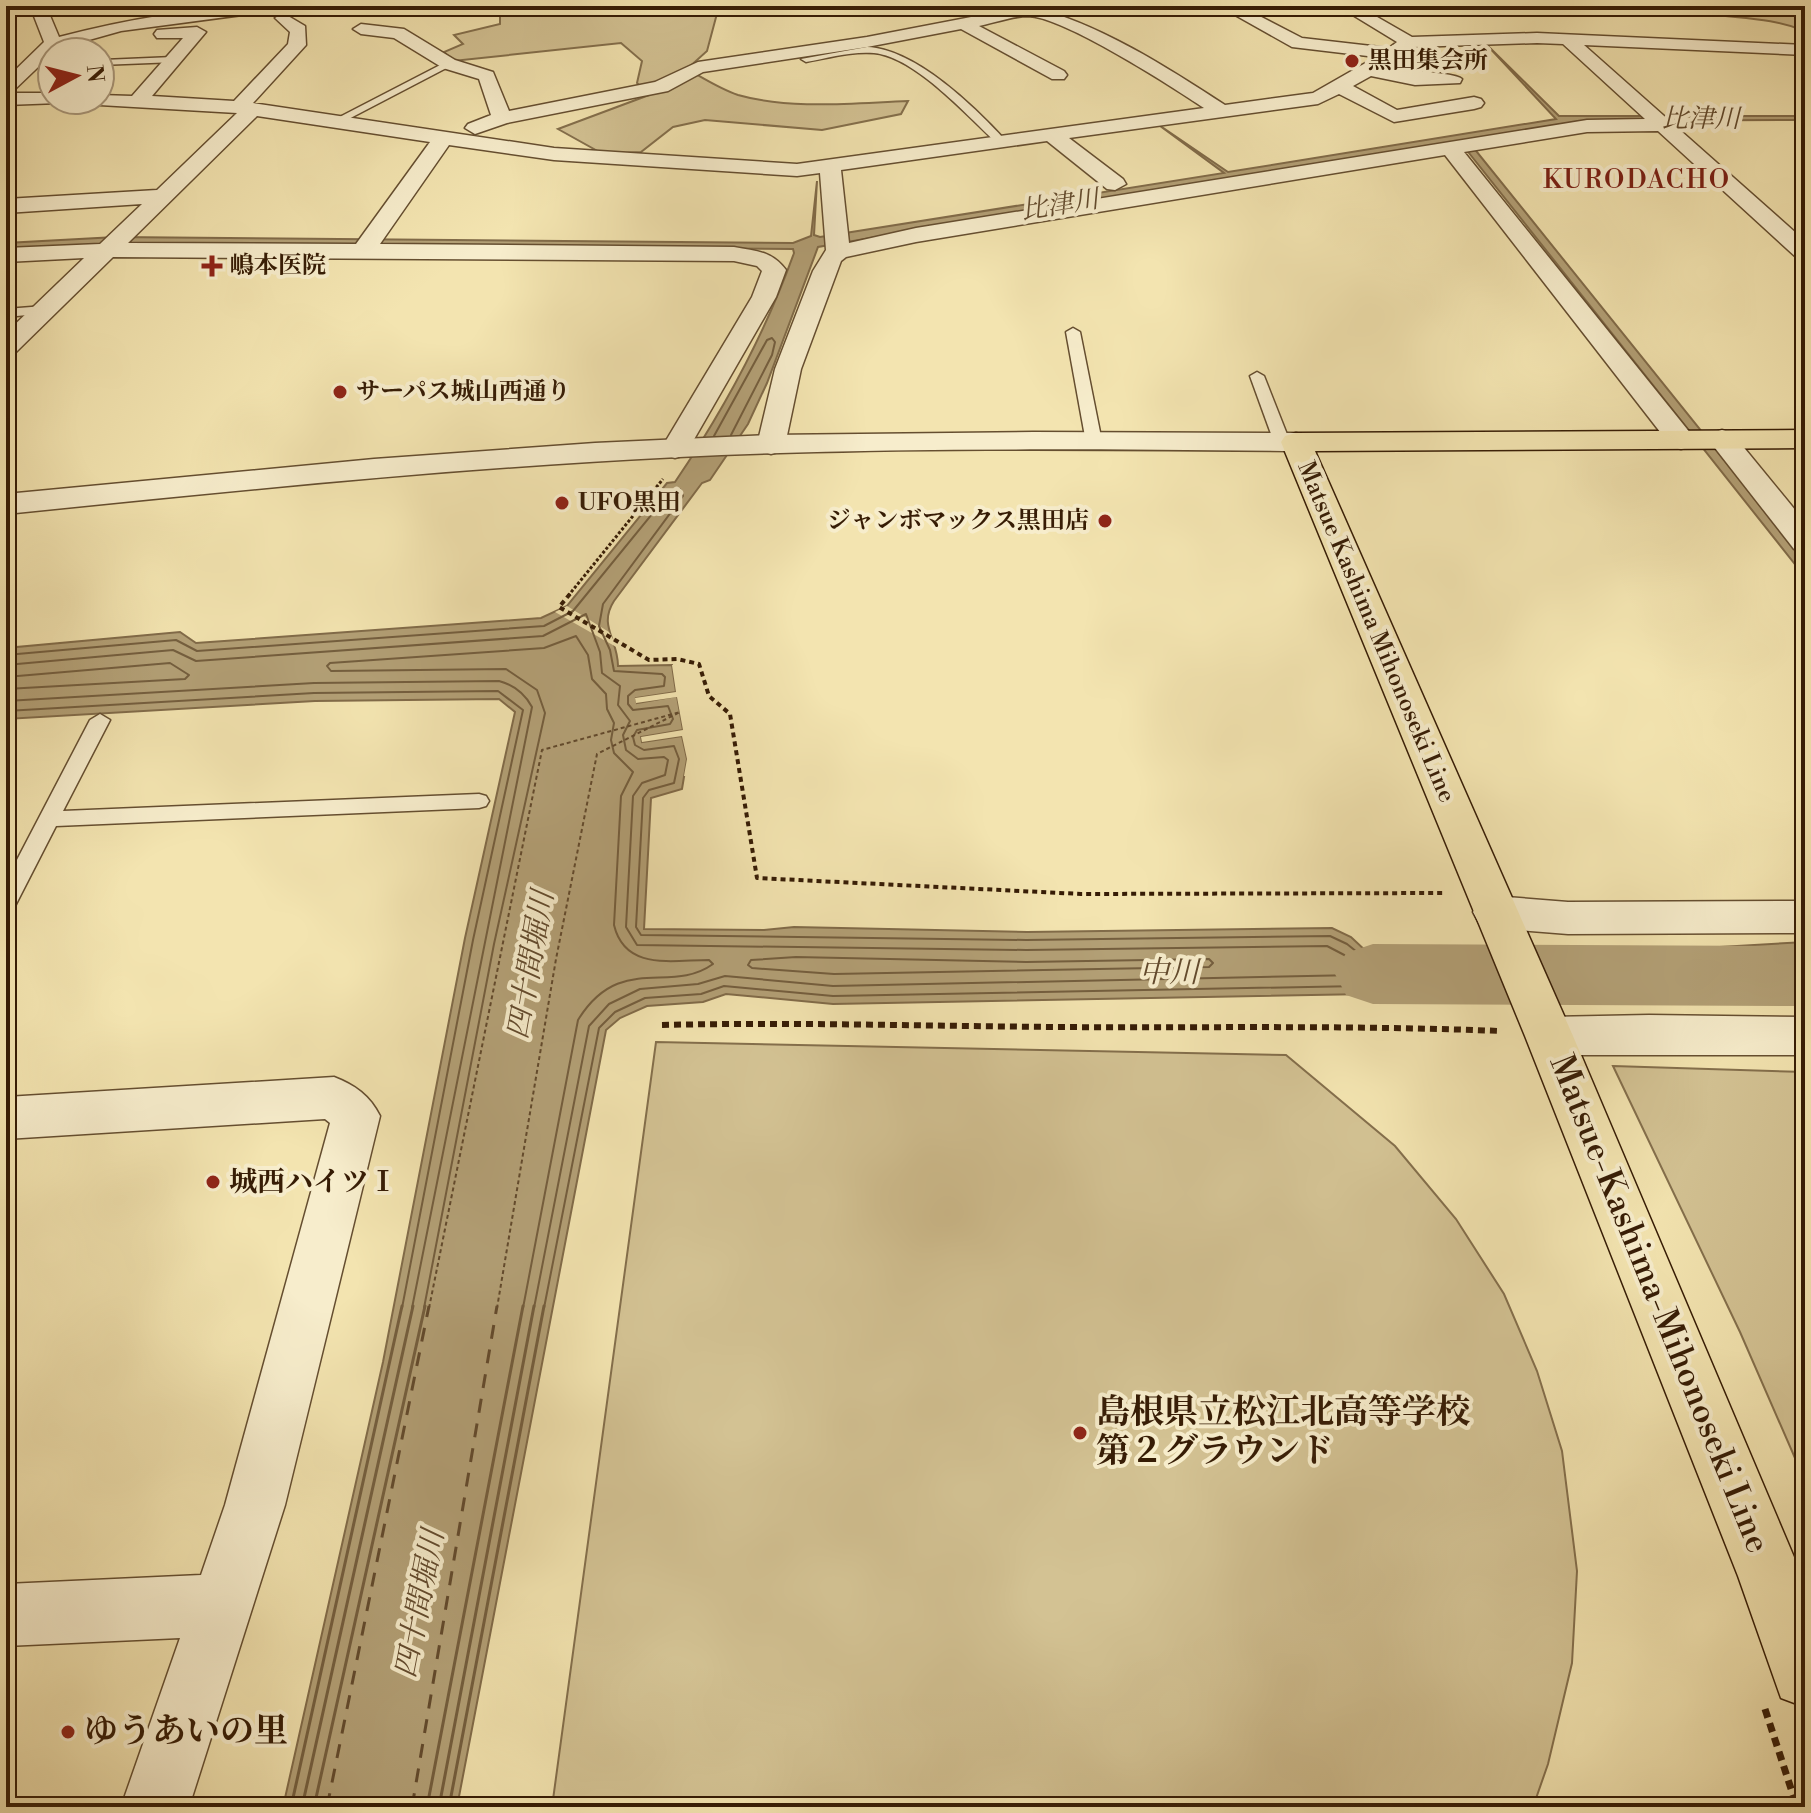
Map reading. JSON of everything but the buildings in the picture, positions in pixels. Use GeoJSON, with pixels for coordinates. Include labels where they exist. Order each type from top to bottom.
{"type":"FeatureCollection","features":[{"type":"Feature","properties":{"kind":"main road","name":"Matsue Kashima Mihonoseki Line"},"geometry":{"type":"LineString","coordinates":[[1546,1031],[1289,442],[1805,439]]}},
{"type":"Feature","properties":{"kind":"main road","name":"Matsue-Kashima-Mihonoseki Line"},"geometry":{"type":"LineString","coordinates":[[1546,1031],[1770,1576],[1805,1674]]}},
{"type":"Feature","properties":{"kind":"street"},"geometry":{"type":"LineString","coordinates":[[38,6],[50,36]]}},
{"type":"Feature","properties":{"kind":"street"},"geometry":{"type":"LineString","coordinates":[[1177,6],[1200,6]]}},
{"type":"Feature","properties":{"kind":"street"},"geometry":{"type":"LineString","coordinates":[[1227,6],[1298,43],[1392,54]]}},
{"type":"Feature","properties":{"kind":"street"},"geometry":{"type":"LineString","coordinates":[[1346,6],[1409,42],[1537,38],[1805,50]]}},
{"type":"Feature","properties":{"kind":"street"},"geometry":{"type":"LineString","coordinates":[[364,9],[376,15],[353,34],[398,33],[449,64],[487,76],[502,118]]}},
{"type":"Feature","properties":{"kind":"street"},"geometry":{"type":"LineString","coordinates":[[367,246],[446,138],[502,118],[661,87],[698,67],[1029,11],[1058,19],[1159,70],[1221,111]]}},
{"type":"Feature","properties":{"kind":"street"},"geometry":{"type":"LineString","coordinates":[[6,347],[163,196],[305,44],[299,30],[278,12],[120,26],[84,36]]}},
{"type":"Feature","properties":{"kind":"street"},"geometry":{"type":"LineString","coordinates":[[1529,17],[1537,38]]}},
{"type":"Feature","properties":{"kind":"street"},"geometry":{"type":"LineString","coordinates":[[964,24],[1058,75]]}},
{"type":"Feature","properties":{"kind":"street"},"geometry":{"type":"LineString","coordinates":[[119,36],[197,32],[137,102]]}},
{"type":"Feature","properties":{"kind":"street"},"geometry":{"type":"LineString","coordinates":[[1567,39],[1805,253]]}},
{"type":"Feature","properties":{"kind":"street"},"geometry":{"type":"LineString","coordinates":[[116,101],[246,108],[554,154],[797,170],[830,168],[1318,98],[1409,42]]}},
{"type":"Feature","properties":{"kind":"street"},"geometry":{"type":"LineString","coordinates":[[6,89],[36,60]]}},
{"type":"Feature","properties":{"kind":"street"},"geometry":{"type":"LineString","coordinates":[[1010,71],[1040,65]]}},
{"type":"Feature","properties":{"kind":"street"},"geometry":{"type":"LineString","coordinates":[[1368,70],[1415,79],[1453,79]]}},
{"type":"Feature","properties":{"kind":"street"},"geometry":{"type":"LineString","coordinates":[[1340,87],[1454,144],[1701,440],[1805,542]]}},
{"type":"Feature","properties":{"kind":"street"},"geometry":{"type":"LineString","coordinates":[[6,99],[36,99]]}},
{"type":"Feature","properties":{"kind":"street"},"geometry":{"type":"LineString","coordinates":[[1394,116],[1474,103]]}},
{"type":"Feature","properties":{"kind":"street"},"geometry":{"type":"LineString","coordinates":[[836,243],[916,235],[1454,144],[1587,126],[1658,121]]}},
{"type":"Feature","properties":{"kind":"street"},"geometry":{"type":"LineString","coordinates":[[1053,136],[1115,184]]}},
{"type":"Feature","properties":{"kind":"street"},"geometry":{"type":"LineString","coordinates":[[756,446],[836,243],[830,168]]}},
{"type":"Feature","properties":{"kind":"street"},"geometry":{"type":"LineString","coordinates":[[6,206],[163,196]]}},
{"type":"Feature","properties":{"kind":"street"},"geometry":{"type":"LineString","coordinates":[[6,255],[113,244],[367,246],[734,254],[757,257],[771,263],[774,270],[764,297],[683,448]]}},
{"type":"Feature","properties":{"kind":"street"},"geometry":{"type":"LineString","coordinates":[[6,504],[414,466],[683,448],[1289,442]]}},
{"type":"Feature","properties":{"kind":"street"},"geometry":{"type":"LineString","coordinates":[[1493,909],[1568,918],[1805,917]]}},
{"type":"Feature","properties":{"kind":"street"},"geometry":{"type":"LineString","coordinates":[[1546,1031],[1805,1036]]}},
{"type":"Feature","properties":{"kind":"street"},"geometry":{"type":"LineString","coordinates":[[6,1118],[334,1098],[356,1116],[259,1490],[224,1605],[155,1807]]}},
{"type":"Feature","properties":{"kind":"street"},"geometry":{"type":"LineString","coordinates":[[6,1615],[224,1605]]}},
{"type":"Feature","properties":{"kind":"lane"},"geometry":{"type":"LineString","coordinates":[[806,59],[869,50],[887,52],[931,79],[1003,143]]}},
{"type":"Feature","properties":{"kind":"lane"},"geometry":{"type":"LineString","coordinates":[[116,62],[173,60]]}},
{"type":"Feature","properties":{"kind":"lane"},"geometry":{"type":"LineString","coordinates":[[335,122],[449,64]]}},
{"type":"Feature","properties":{"kind":"lane"},"geometry":{"type":"LineString","coordinates":[[6,313],[44,310]]}},
{"type":"Feature","properties":{"kind":"lane"},"geometry":{"type":"LineString","coordinates":[[1073,332],[1094,442]]}},
{"type":"Feature","properties":{"kind":"lane"},"geometry":{"type":"LineString","coordinates":[[1257,376],[1289,442]]}},
{"type":"Feature","properties":{"kind":"lane"},"geometry":{"type":"LineString","coordinates":[[6,902],[100,720]]}},
{"type":"Feature","properties":{"kind":"lane"},"geometry":{"type":"LineString","coordinates":[[50,819],[479,801]]}},
{"type":"Feature","properties":{"kind":"path"},"geometry":{"type":"LineString","coordinates":[[683,448],[668,473],[559,607],[649,660],[677,659],[699,664],[709,696],[730,714],[757,878],[1493,909]]}},
{"type":"Feature","properties":{"kind":"path"},"geometry":{"type":"LineString","coordinates":[[662,1025],[782,1022],[1546,1031]]}},
{"type":"Feature","properties":{"kind":"shaded area"},"geometry":{"type":"Polygon","coordinates":[[[500,6],[719,6],[707,51],[687,69],[718,87],[738,95],[779,103],[908,101],[901,114],[822,130],[705,120],[673,127],[641,152],[603,154],[558,129],[649,95],[637,83],[642,61],[621,43],[453,61],[444,52],[463,44],[454,35],[500,24],[500,6]]]}},
{"type":"Feature","properties":{"kind":"shaded area"},"geometry":{"type":"Polygon","coordinates":[[[1673,6],[1773,9],[1805,19],[1805,31],[1789,25],[1706,14],[1673,6]]]}},
{"type":"Feature","properties":{"kind":"shaded area","name":"島根県立松江北高等学校 第２グラウンド"},"geometry":{"type":"Polygon","coordinates":[[[656,1042],[1286,1055],[1395,1146],[1456,1219],[1504,1294],[1537,1371],[1562,1451],[1577,1571],[1572,1663],[1548,1764],[1533,1807],[552,1807],[656,1042]]]}},
{"type":"Feature","properties":{"kind":"shaded area"},"geometry":{"type":"Polygon","coordinates":[[[1613,1066],[1805,1072],[1805,1481],[1740,1332],[1613,1066]]]}},
{"type":"Feature","properties":{"kind":"water"},"geometry":{"type":"Polygon","coordinates":[[[1486,44],[1559,116],[1805,116],[1805,120],[1581,121],[1462,141],[1473,147],[1805,560],[1805,577],[1465,148],[1148,191],[818,247],[767,383],[748,424],[710,480],[702,483],[610,610],[608,625],[618,666],[672,665],[676,692],[636,698],[637,703],[677,696],[683,730],[641,737],[642,742],[682,736],[687,759],[682,789],[651,798],[644,929],[764,930],[794,927],[1027,932],[1332,928],[1351,937],[1368,953],[1463,953],[1478,992],[833,1004],[726,994],[703,1002],[647,1006],[620,1018],[606,1030],[457,1807],[283,1807],[383,1362],[465,938],[515,712],[499,699],[315,701],[6,719],[6,648],[180,632],[196,643],[541,618],[567,606],[667,483],[675,482],[693,455],[756,342],[794,253],[793,249],[131,245],[6,251],[6,243],[116,237],[793,243],[811,236],[817,181],[814,235],[820,237],[1224,173],[1156,123],[1228,172],[1556,119],[1486,44]]]}},
{"type":"Feature","properties":{"kind":"water"},"geometry":{"type":"Polygon","coordinates":[[[1805,942],[1805,995],[1713,998],[1653,990],[1565,993],[1549,956],[1652,954],[1668,950],[1805,942]]]}},
{"type":"Feature","properties":{"kind":"pier"},"geometry":{"type":"Polygon","coordinates":[[[567,606],[609,632],[618,648],[555,612],[567,606]]]}},
{"type":"Feature","properties":{"kind":"pier"},"geometry":{"type":"Polygon","coordinates":[[[672,665],[676,665],[687,729],[691,758],[688,776],[684,776],[687,759],[682,736],[642,742],[641,737],[683,730],[677,697],[636,703],[635,698],[676,692],[672,665]]]}},
{"type":"Feature","properties":{"kind":"waterway","name":"中川"},"geometry":{"type":"LineString","coordinates":[[1373,974],[1805,976]]}},
{"type":"Feature","properties":{"kind":"ferry route"},"geometry":{"type":"LineString","coordinates":[[429,1308],[542,750],[680,712],[597,754],[556,959],[497,1308]]}},
{"type":"Feature","properties":{"kind":"ferry route"},"geometry":{"type":"LineString","coordinates":[[327,1807],[429,1306]]}},
{"type":"Feature","properties":{"kind":"ferry route"},"geometry":{"type":"LineString","coordinates":[[412,1807],[497,1306]]}},
{"type":"Feature","properties":{"kind":"place","name":"黒田集会所"},"geometry":{"type":"Point","coordinates":[1352,61]}},
{"type":"Feature","properties":{"kind":"place","name":"嶋本医院"},"geometry":{"type":"Point","coordinates":[212,266]}},
{"type":"Feature","properties":{"kind":"place","name":"サーパス城山西通り"},"geometry":{"type":"Point","coordinates":[340,392]}},
{"type":"Feature","properties":{"kind":"place","name":"UFO黒田"},"geometry":{"type":"Point","coordinates":[562,503]}},
{"type":"Feature","properties":{"kind":"place","name":"ジャンボマックス黒田店"},"geometry":{"type":"Point","coordinates":[1105,521]}},
{"type":"Feature","properties":{"kind":"place","name":"城西ハイツⅠ"},"geometry":{"type":"Point","coordinates":[213,1182]}},
{"type":"Feature","properties":{"kind":"place","name":"島根県立松江北高等学校 第２グラウンド"},"geometry":{"type":"Point","coordinates":[1080,1433]}},
{"type":"Feature","properties":{"kind":"place","name":"ゆうあいの里"},"geometry":{"type":"Point","coordinates":[68,1732]}},
{"type":"Feature","properties":{"kind":"district","name":"KURODACHO"},"geometry":{"type":"Point","coordinates":[1637,180]}},
{"type":"Feature","properties":{"kind":"water label","name":"比津川"},"geometry":{"type":"Point","coordinates":[1701,119]}},
{"type":"Feature","properties":{"kind":"water label","name":"比津川"},"geometry":{"type":"Point","coordinates":[1060,205]}},
{"type":"Feature","properties":{"kind":"water label","name":"四十間堀川"},"geometry":{"type":"Point","coordinates":[531,965]}},
{"type":"Feature","properties":{"kind":"water label","name":"四十間堀川"},"geometry":{"type":"Point","coordinates":[420,1604]}}]}
